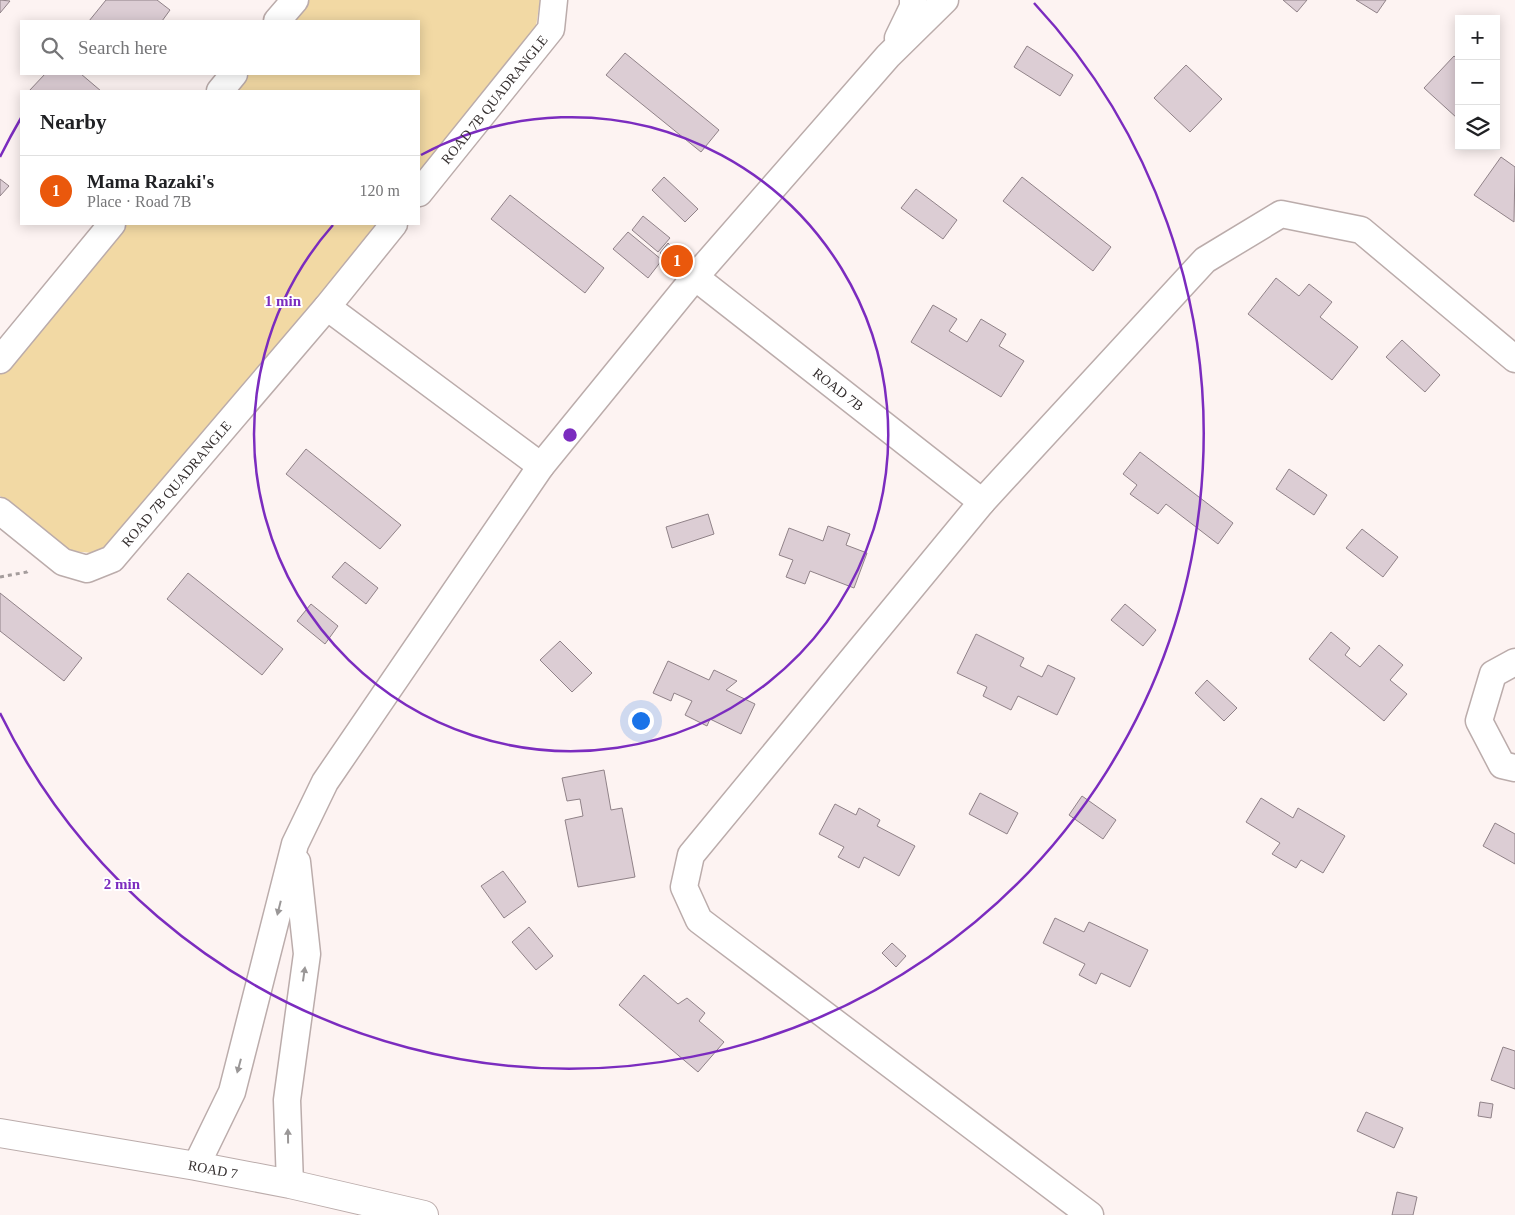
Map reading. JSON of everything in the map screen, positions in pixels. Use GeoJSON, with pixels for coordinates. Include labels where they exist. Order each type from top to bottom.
{"type":"FeatureCollection","features":[{"type":"Feature","properties":{"kind":"street"},"geometry":{"type":"LineString","coordinates":[[278,20],[294,0]]}},
{"type":"Feature","properties":{"kind":"street","name":"ROAD 7B QUADRANGLE"},"geometry":{"type":"LineString","coordinates":[[420,192],[551,29],[554,0]]}},
{"type":"Feature","properties":{"kind":"street"},"geometry":{"type":"LineString","coordinates":[[888,56],[913,7],[913,0]]}},
{"type":"Feature","properties":{"kind":"street"},"geometry":{"type":"LineString","coordinates":[[196,1166],[232,1092],[295,844],[325,782],[541,466],[695,277],[888,56],[945,0]]}},
{"type":"Feature","properties":{"kind":"street"},"geometry":{"type":"LineString","coordinates":[[221,90],[233,75]]}},
{"type":"Feature","properties":{"kind":"street"},"geometry":{"type":"LineString","coordinates":[[1090,1215],[699,920],[684,887],[691,855],[982,502],[1205,260],[1281,214],[1361,230],[1515,359]]}},
{"type":"Feature","properties":{"kind":"street"},"geometry":{"type":"LineString","coordinates":[[0,360],[111,225]]}},
{"type":"Feature","properties":{"kind":"street","name":"ROAD 7B QUADRANGLE"},"geometry":{"type":"LineString","coordinates":[[0,511],[63,562],[87,569],[112,559],[327,307],[393,225]]}},
{"type":"Feature","properties":{"kind":"street","name":"ROAD 7B"},"geometry":{"type":"LineString","coordinates":[[695,277],[982,502]]}},
{"type":"Feature","properties":{"kind":"street"},"geometry":{"type":"LineString","coordinates":[[327,307],[541,466]]}},
{"type":"Feature","properties":{"kind":"street"},"geometry":{"type":"LineString","coordinates":[[1515,662],[1493,674],[1479,721],[1502,764],[1515,768]]}},
{"type":"Feature","properties":{"kind":"street"},"geometry":{"type":"LineString","coordinates":[[290,1184],[287,1100],[307,954],[295,844]]}},
{"type":"Feature","properties":{"kind":"street","name":"ROAD 7"},"geometry":{"type":"LineString","coordinates":[[0,1133],[290,1184],[424,1215]]}},
{"type":"Feature","properties":{"kind":"shaded area"},"geometry":{"type":"Polygon","coordinates":[[[305,0],[540,0],[535,33],[420,173],[420,90],[230,90],[243,75],[420,75],[420,20],[288,20],[305,0]]]}},
{"type":"Feature","properties":{"kind":"shaded area"},"geometry":{"type":"Polygon","coordinates":[[[119,225],[377,225],[118,539],[93,553],[69,551],[0,496],[0,371],[119,225]]]}},
{"type":"Feature","properties":{"kind":"building"},"geometry":{"type":"Polygon","coordinates":[[[0,0],[10,1],[0,13],[0,0]]]}},
{"type":"Feature","properties":{"kind":"building"},"geometry":{"type":"Polygon","coordinates":[[[106,0],[157,0],[170,10],[163,20],[90,20],[106,0]]]}},
{"type":"Feature","properties":{"kind":"building"},"geometry":{"type":"Polygon","coordinates":[[[1283,0],[1307,0],[1297,12],[1283,0]]]}},
{"type":"Feature","properties":{"kind":"building"},"geometry":{"type":"Polygon","coordinates":[[[1356,0],[1386,0],[1377,13],[1356,0]]]}},
{"type":"Feature","properties":{"kind":"building"},"geometry":{"type":"Polygon","coordinates":[[[1027,46],[1073,75],[1060,96],[1014,67],[1027,46]]]}},
{"type":"Feature","properties":{"kind":"building"},"geometry":{"type":"Polygon","coordinates":[[[625,53],[719,130],[701,152],[606,75],[625,53]]]}},
{"type":"Feature","properties":{"kind":"building"},"geometry":{"type":"Polygon","coordinates":[[[1454,56],[1455,57],[1455,116],[1424,88],[1454,56]]]}},
{"type":"Feature","properties":{"kind":"building"},"geometry":{"type":"Polygon","coordinates":[[[1186,65],[1222,99],[1190,132],[1154,98],[1186,65]]]}},
{"type":"Feature","properties":{"kind":"building"},"geometry":{"type":"Polygon","coordinates":[[[44,75],[82,75],[100,90],[30,90],[44,75]]]}},
{"type":"Feature","properties":{"kind":"building"},"geometry":{"type":"Polygon","coordinates":[[[1501,157],[1515,167],[1514,222],[1474,195],[1501,157]]]}},
{"type":"Feature","properties":{"kind":"building"},"geometry":{"type":"Polygon","coordinates":[[[664,177],[698,209],[685,222],[652,190],[664,177]]]}},
{"type":"Feature","properties":{"kind":"building"},"geometry":{"type":"Polygon","coordinates":[[[1022,177],[1111,247],[1093,271],[1003,201],[1022,177]]]}},
{"type":"Feature","properties":{"kind":"building"},"geometry":{"type":"Polygon","coordinates":[[[0,179],[9,186],[0,196],[0,179]]]}},
{"type":"Feature","properties":{"kind":"building"},"geometry":{"type":"Polygon","coordinates":[[[916,189],[957,220],[943,239],[901,208],[916,189]]]}},
{"type":"Feature","properties":{"kind":"building"},"geometry":{"type":"Polygon","coordinates":[[[510,195],[604,268],[585,293],[491,219],[510,195]]]}},
{"type":"Feature","properties":{"kind":"building"},"geometry":{"type":"Polygon","coordinates":[[[643,216],[670,238],[658,252],[632,230],[643,216]]]}},
{"type":"Feature","properties":{"kind":"building"},"geometry":{"type":"Polygon","coordinates":[[[628,232],[662,260],[648,278],[613,249],[628,232]]]}},
{"type":"Feature","properties":{"kind":"building"},"geometry":{"type":"Polygon","coordinates":[[[668,243],[678,253],[683,248],[690,254],[678,268],[660,253],[668,243]]]}},
{"type":"Feature","properties":{"kind":"building"},"geometry":{"type":"Polygon","coordinates":[[[1276,278],[1299,296],[1309,284],[1332,302],[1320,317],[1358,347],[1332,380],[1248,314],[1276,278]]]}},
{"type":"Feature","properties":{"kind":"building"},"geometry":{"type":"Polygon","coordinates":[[[933,305],[957,319],[949,331],[967,342],[981,319],[1006,334],[999,346],[1024,361],[1001,397],[911,342],[933,305]]]}},
{"type":"Feature","properties":{"kind":"building"},"geometry":{"type":"Polygon","coordinates":[[[1402,340],[1440,375],[1425,392],[1386,357],[1402,340]]]}},
{"type":"Feature","properties":{"kind":"building"},"geometry":{"type":"Polygon","coordinates":[[[306,449],[401,525],[380,549],[286,474],[306,449]]]}},
{"type":"Feature","properties":{"kind":"building"},"geometry":{"type":"Polygon","coordinates":[[[1140,452],[1233,523],[1218,544],[1166,504],[1158,514],[1130,494],[1137,485],[1123,474],[1140,452]]]}},
{"type":"Feature","properties":{"kind":"building"},"geometry":{"type":"Polygon","coordinates":[[[1289,469],[1327,495],[1314,515],[1276,489],[1289,469]]]}},
{"type":"Feature","properties":{"kind":"building"},"geometry":{"type":"Polygon","coordinates":[[[708,514],[714,534],[672,548],[666,527],[708,514]]]}},
{"type":"Feature","properties":{"kind":"building"},"geometry":{"type":"Polygon","coordinates":[[[828,526],[850,534],[846,545],[867,553],[854,588],[810,571],[805,584],[786,577],[793,560],[779,555],[789,528],[823,541],[828,526]]]}},
{"type":"Feature","properties":{"kind":"building"},"geometry":{"type":"Polygon","coordinates":[[[1362,529],[1398,557],[1383,577],[1346,548],[1362,529]]]}},
{"type":"Feature","properties":{"kind":"building"},"geometry":{"type":"Polygon","coordinates":[[[345,562],[378,588],[366,604],[332,577],[345,562]]]}},
{"type":"Feature","properties":{"kind":"building"},"geometry":{"type":"Polygon","coordinates":[[[188,573],[283,649],[262,675],[167,599],[188,573]]]}},
{"type":"Feature","properties":{"kind":"building"},"geometry":{"type":"Polygon","coordinates":[[[0,593],[82,658],[64,681],[0,631],[0,593]]]}},
{"type":"Feature","properties":{"kind":"building"},"geometry":{"type":"Polygon","coordinates":[[[311,604],[338,626],[325,644],[297,621],[311,604]]]}},
{"type":"Feature","properties":{"kind":"building"},"geometry":{"type":"Polygon","coordinates":[[[1125,604],[1156,630],[1143,646],[1111,620],[1125,604]]]}},
{"type":"Feature","properties":{"kind":"building"},"geometry":{"type":"Polygon","coordinates":[[[1331,632],[1350,648],[1345,655],[1360,667],[1379,645],[1403,665],[1390,680],[1407,694],[1384,721],[1309,659],[1331,632]]]}},
{"type":"Feature","properties":{"kind":"building"},"geometry":{"type":"Polygon","coordinates":[[[976,634],[1024,658],[1020,666],[1042,677],[1048,665],[1075,678],[1057,715],[1018,696],[1011,710],[983,696],[987,687],[957,673],[976,634]]]}},
{"type":"Feature","properties":{"kind":"building"},"geometry":{"type":"Polygon","coordinates":[[[560,641],[592,673],[572,692],[540,660],[560,641]]]}},
{"type":"Feature","properties":{"kind":"building"},"geometry":{"type":"Polygon","coordinates":[[[668,661],[709,680],[714,670],[737,681],[726,690],[755,704],[741,734],[710,719],[707,726],[685,715],[692,701],[674,693],[671,701],[653,693],[668,661]]]}},
{"type":"Feature","properties":{"kind":"building"},"geometry":{"type":"Polygon","coordinates":[[[1207,680],[1237,708],[1224,721],[1195,693],[1207,680]]]}},
{"type":"Feature","properties":{"kind":"building"},"geometry":{"type":"Polygon","coordinates":[[[604,770],[611,810],[622,808],[635,877],[578,887],[565,820],[583,816],[580,799],[567,801],[562,778],[604,770]]]}},
{"type":"Feature","properties":{"kind":"building"},"geometry":{"type":"Polygon","coordinates":[[[980,793],[1018,813],[1007,834],[969,814],[980,793]]]}},
{"type":"Feature","properties":{"kind":"building"},"geometry":{"type":"Polygon","coordinates":[[[1082,796],[1116,820],[1103,839],[1069,815],[1082,796]]]}},
{"type":"Feature","properties":{"kind":"building"},"geometry":{"type":"Polygon","coordinates":[[[1261,798],[1293,818],[1298,808],[1345,836],[1323,873],[1301,860],[1296,868],[1272,854],[1280,843],[1246,822],[1261,798]]]}},
{"type":"Feature","properties":{"kind":"building"},"geometry":{"type":"Polygon","coordinates":[[[835,804],[856,815],[859,808],[880,820],[877,826],[915,846],[899,876],[864,857],[859,868],[838,857],[844,847],[819,834],[835,804]]]}},
{"type":"Feature","properties":{"kind":"building"},"geometry":{"type":"Polygon","coordinates":[[[1495,823],[1515,834],[1515,864],[1483,846],[1495,823]]]}},
{"type":"Feature","properties":{"kind":"building"},"geometry":{"type":"Polygon","coordinates":[[[503,871],[526,902],[504,918],[481,886],[503,871]]]}},
{"type":"Feature","properties":{"kind":"building"},"geometry":{"type":"Polygon","coordinates":[[[1055,918],[1084,932],[1089,922],[1148,950],[1130,987],[1101,973],[1096,984],[1079,975],[1085,964],[1043,943],[1055,918]]]}},
{"type":"Feature","properties":{"kind":"building"},"geometry":{"type":"Polygon","coordinates":[[[529,927],[553,956],[536,970],[512,942],[529,927]]]}},
{"type":"Feature","properties":{"kind":"building"},"geometry":{"type":"Polygon","coordinates":[[[892,943],[906,956],[896,967],[882,953],[892,943]]]}},
{"type":"Feature","properties":{"kind":"building"},"geometry":{"type":"Polygon","coordinates":[[[644,975],[678,1004],[687,998],[705,1013],[699,1021],[724,1042],[698,1072],[619,1005],[644,975]]]}},
{"type":"Feature","properties":{"kind":"building"},"geometry":{"type":"Polygon","coordinates":[[[1503,1047],[1515,1051],[1515,1089],[1491,1080],[1503,1047]]]}},
{"type":"Feature","properties":{"kind":"building"},"geometry":{"type":"Polygon","coordinates":[[[1480,1102],[1493,1104],[1491,1118],[1478,1116],[1480,1102]]]}},
{"type":"Feature","properties":{"kind":"building"},"geometry":{"type":"Polygon","coordinates":[[[1366,1112],[1403,1128],[1394,1148],[1357,1131],[1366,1112]]]}},
{"type":"Feature","properties":{"kind":"building"},"geometry":{"type":"Polygon","coordinates":[[[1397,1192],[1417,1197],[1413,1215],[1392,1215],[1397,1192]]]}},
{"type":"Feature","properties":{"kind":"place","name":"Mama Razaki's"},"geometry":{"type":"Point","coordinates":[677,261]}}]}
